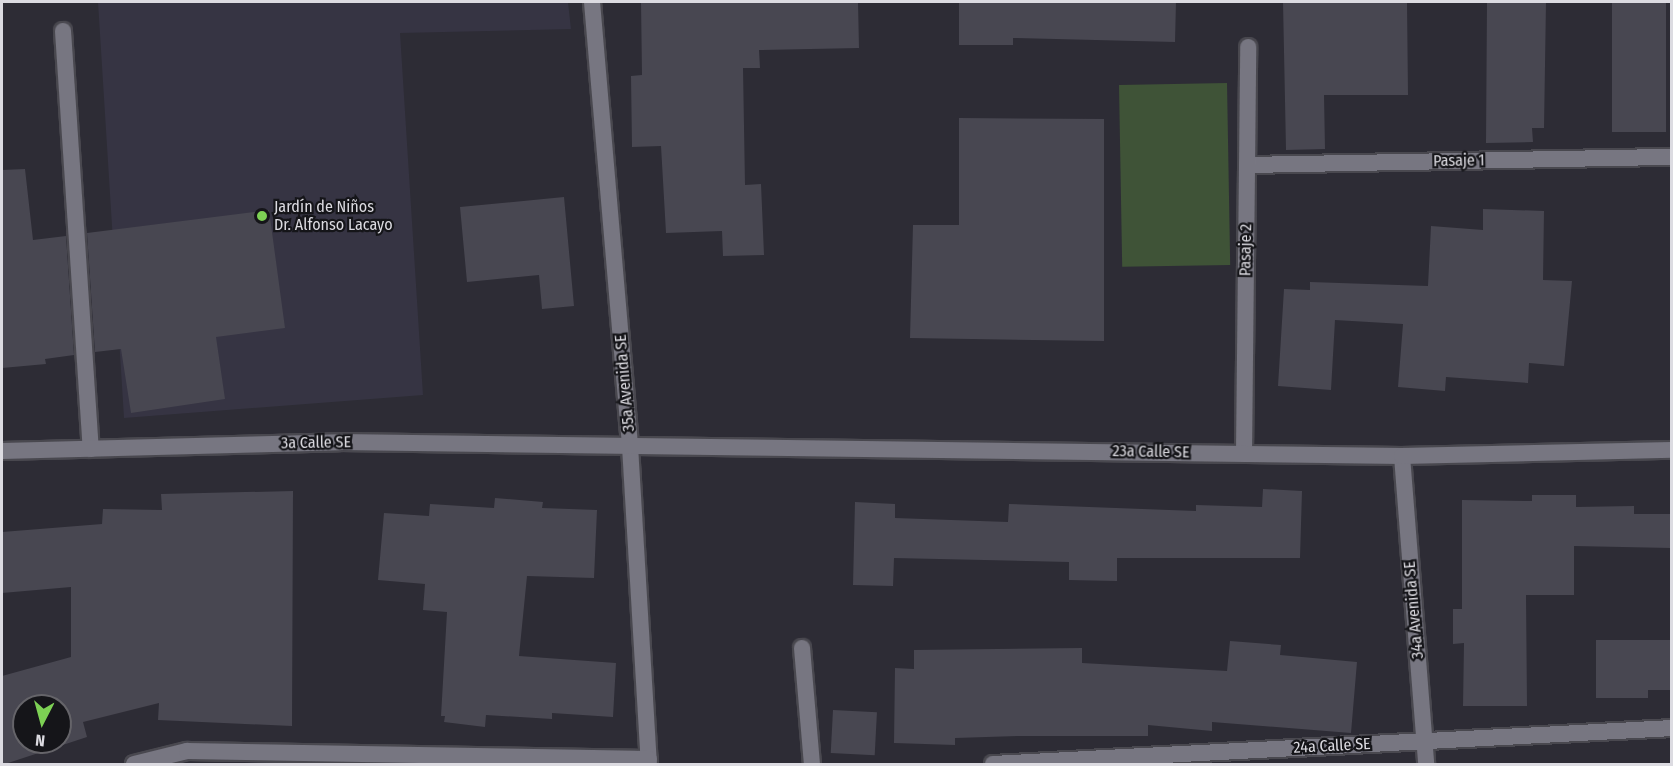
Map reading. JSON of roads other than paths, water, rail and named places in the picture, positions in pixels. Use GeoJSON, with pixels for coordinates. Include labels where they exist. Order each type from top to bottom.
{"type":"FeatureCollection","features":[{"type":"Feature","properties":{"kind":"street","name":"35a Avenida SE"},"geometry":{"type":"LineString","coordinates":[[592,2],[630,446],[649,762]]}},
{"type":"Feature","properties":{"kind":"street"},"geometry":{"type":"LineString","coordinates":[[63,31],[92,449]]}},
{"type":"Feature","properties":{"kind":"street","name":"Pasaje 2"},"geometry":{"type":"LineString","coordinates":[[1244,454],[1248,47]]}},
{"type":"Feature","properties":{"kind":"street","name":"Pasaje 1"},"geometry":{"type":"LineString","coordinates":[[1247,165],[1671,157]]}},
{"type":"Feature","properties":{"kind":"street","name":"3a Calle SE"},"geometry":{"type":"LineString","coordinates":[[2,451],[340,442],[630,446]]}},
{"type":"Feature","properties":{"kind":"street","name":"23a Calle SE"},"geometry":{"type":"LineString","coordinates":[[630,446],[1402,456],[1671,450]]}},
{"type":"Feature","properties":{"kind":"street","name":"34a Avenida SE"},"geometry":{"type":"LineString","coordinates":[[1402,456],[1426,765]]}},
{"type":"Feature","properties":{"kind":"street"},"geometry":{"type":"LineString","coordinates":[[802,648],[812,765]]}},
{"type":"Feature","properties":{"kind":"street","name":"24a Calle SE"},"geometry":{"type":"LineString","coordinates":[[993,765],[1671,728]]}},
{"type":"Feature","properties":{"kind":"street"},"geometry":{"type":"LineString","coordinates":[[143,763],[187,751],[649,762]]}},
{"type":"Feature","properties":{"kind":"place","name":"Jardín de Niños Dr. Alfonso Lacayo"},"geometry":{"type":"Point","coordinates":[262,216]}}]}
